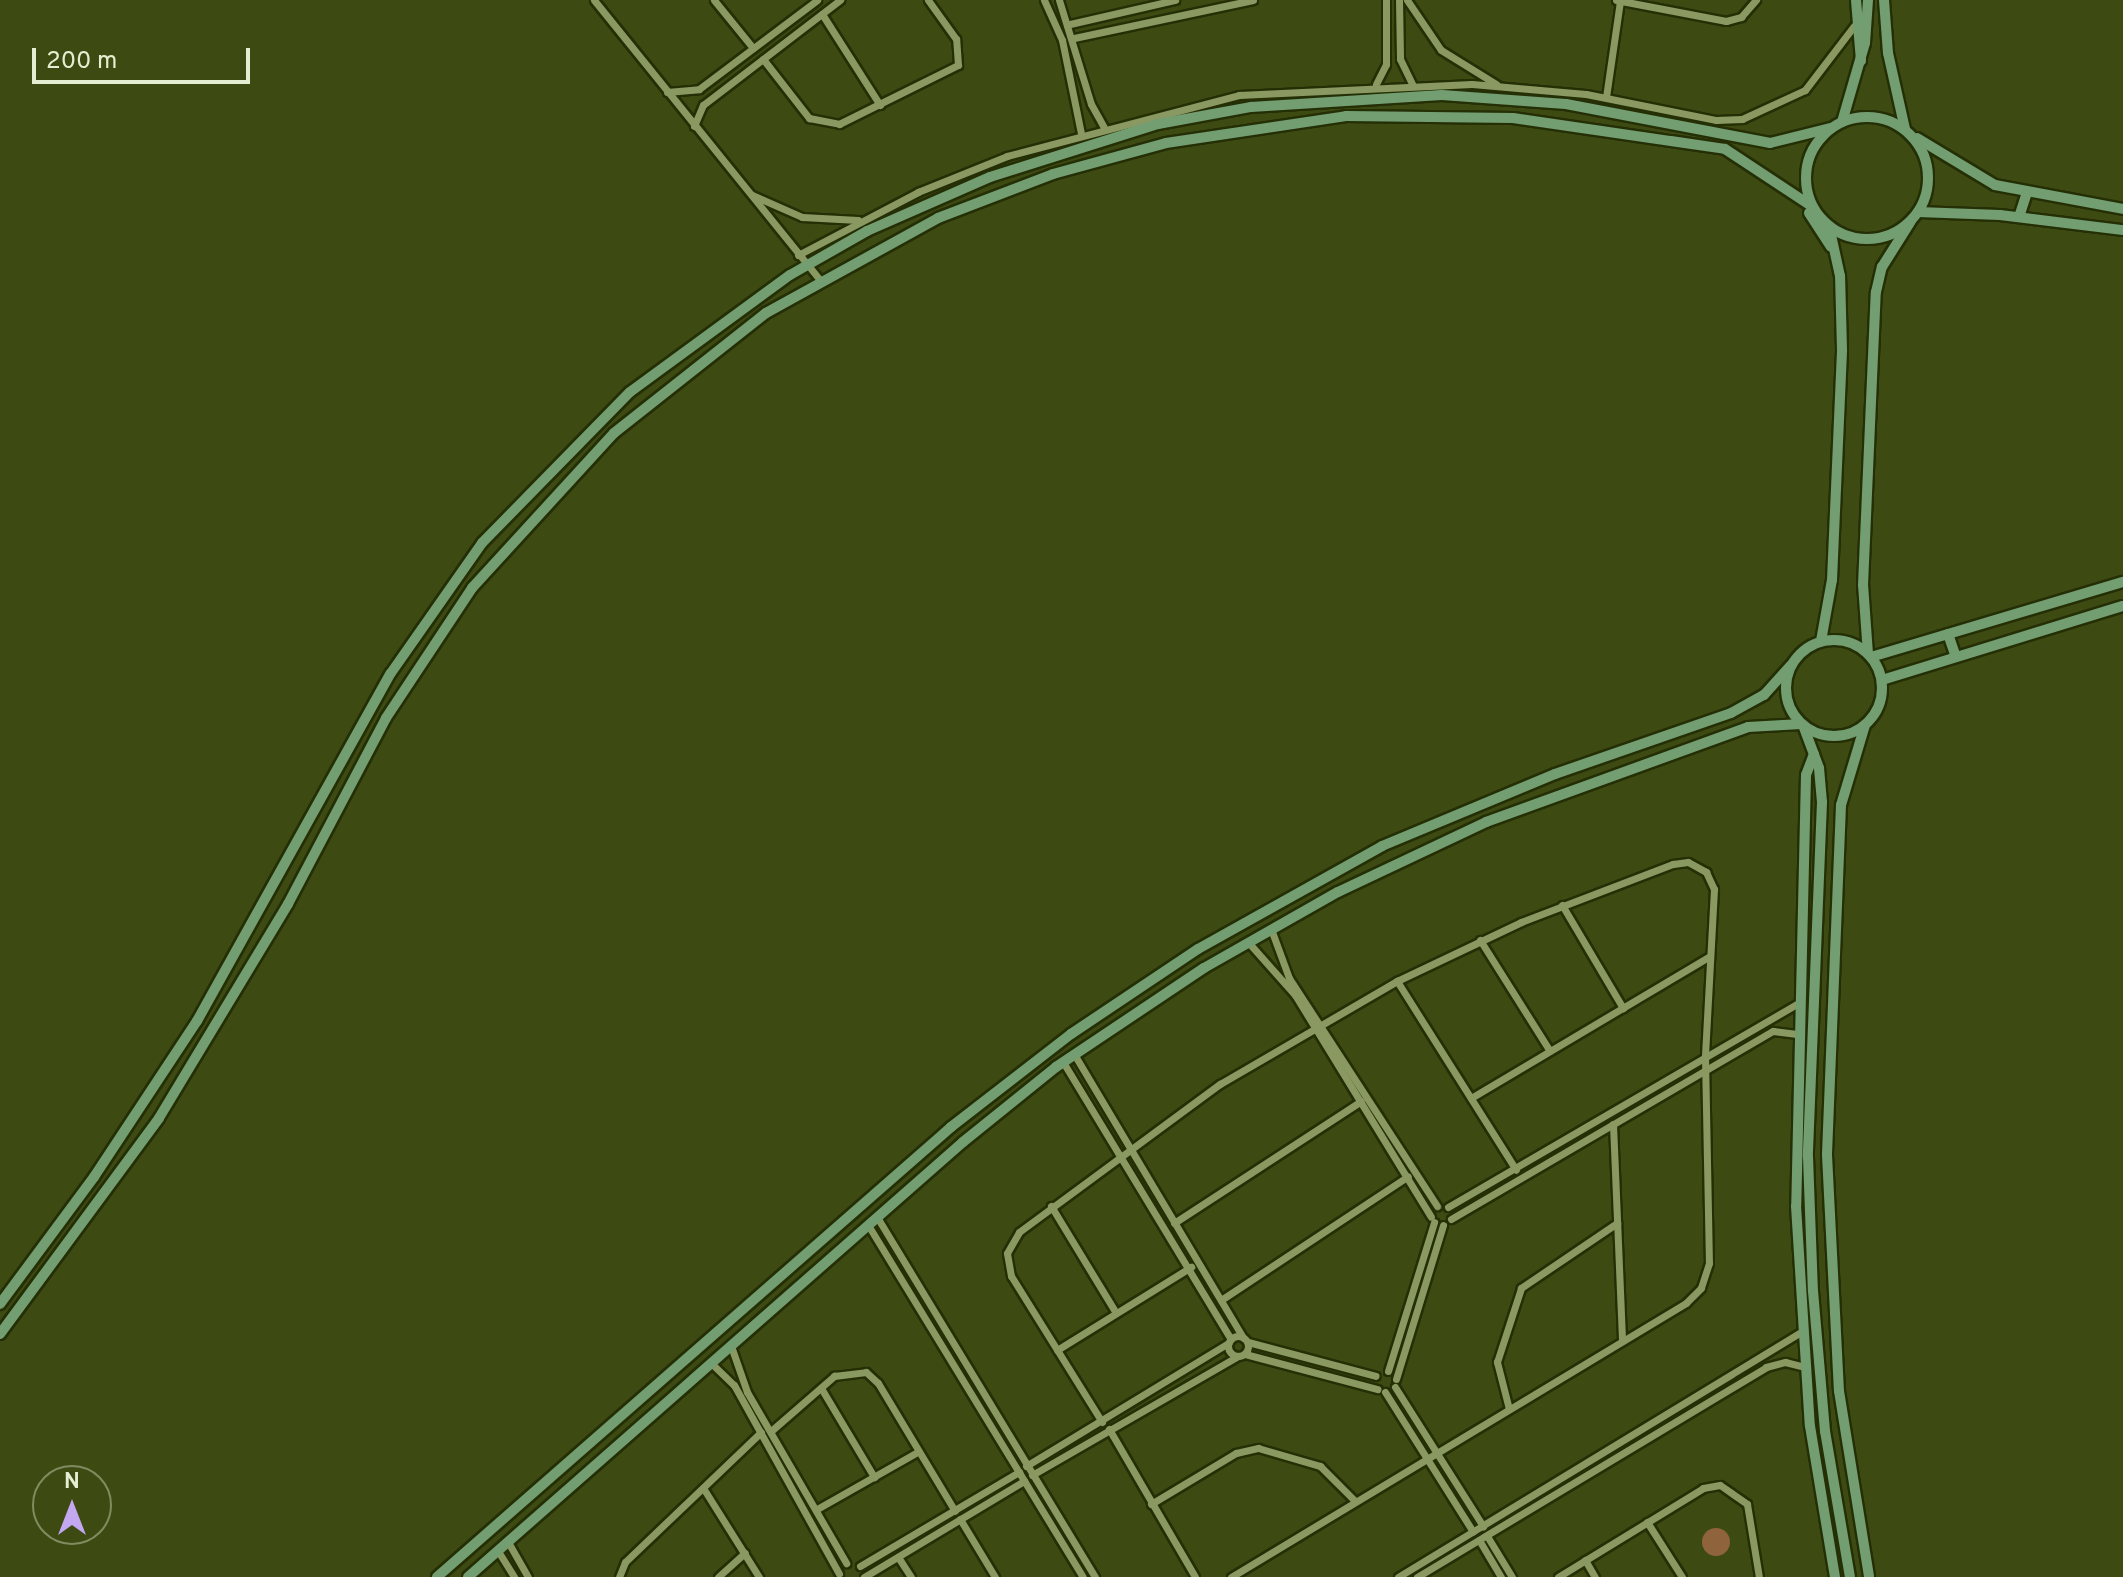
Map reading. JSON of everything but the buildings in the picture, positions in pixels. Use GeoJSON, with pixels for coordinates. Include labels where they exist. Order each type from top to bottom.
{"type":"FeatureCollection","features":[{"type":"Feature","properties":{"kind":"street"},"geometry":{"type":"LineString","coordinates":[[714,0],[753,48]]}},
{"type":"Feature","properties":{"kind":"street"},"geometry":{"type":"LineString","coordinates":[[667,92],[699,89],[817,0]]}},
{"type":"Feature","properties":{"kind":"street"},"geometry":{"type":"LineString","coordinates":[[694,126],[708,101],[840,0]]}},
{"type":"Feature","properties":{"kind":"street"},"geometry":{"type":"LineString","coordinates":[[763,59],[817,123],[839,124],[958,65],[956,39],[928,0]]}},
{"type":"Feature","properties":{"kind":"street"},"geometry":{"type":"LineString","coordinates":[[1044,0],[1080,113],[1081,133]]}},
{"type":"Feature","properties":{"kind":"street"},"geometry":{"type":"LineString","coordinates":[[1059,0],[1070,24],[1094,111],[1104,127]]}},
{"type":"Feature","properties":{"kind":"street"},"geometry":{"type":"LineString","coordinates":[[1070,24],[1175,0]]}},
{"type":"Feature","properties":{"kind":"street"},"geometry":{"type":"LineString","coordinates":[[1074,38],[1253,0]]}},
{"type":"Feature","properties":{"kind":"street"},"geometry":{"type":"LineString","coordinates":[[1376,84],[1386,59],[1386,0]]}},
{"type":"Feature","properties":{"kind":"street"},"geometry":{"type":"LineString","coordinates":[[1399,0],[1400,59],[1412,84]]}},
{"type":"Feature","properties":{"kind":"street"},"geometry":{"type":"LineString","coordinates":[[1407,0],[1441,50],[1502,86]]}},
{"type":"Feature","properties":{"kind":"street"},"geometry":{"type":"LineString","coordinates":[[1606,97],[1618,0],[1726,21],[1741,17],[1756,0]]}},
{"type":"Feature","properties":{"kind":"street"},"geometry":{"type":"LineString","coordinates":[[1856,0],[1854,26],[1861,61]]}},
{"type":"Feature","properties":{"kind":"street"},"geometry":{"type":"LineString","coordinates":[[1842,122],[1865,43],[1868,0]]}},
{"type":"Feature","properties":{"kind":"street"},"geometry":{"type":"LineString","coordinates":[[1869,1577],[1839,1391],[1827,1155],[1841,805],[1865,725],[1879,704],[1882,680],[1870,655],[1863,585],[1876,292],[1882,267],[1914,216],[1928,167],[1908,132],[1886,44],[1884,0]]}},
{"type":"Feature","properties":{"kind":"street"},"geometry":{"type":"LineString","coordinates":[[596,2],[820,280]]}},
{"type":"Feature","properties":{"kind":"street"},"geometry":{"type":"LineString","coordinates":[[822,14],[880,105]]}},
{"type":"Feature","properties":{"kind":"street"},"geometry":{"type":"LineString","coordinates":[[0,1304],[108,1157],[197,1021],[387,680],[482,543],[630,392],[754,298],[807,265],[990,177],[1124,134],[1227,111],[1442,95],[1566,104],[1688,126],[1716,126],[1756,115],[1805,90],[1854,26]]}},
{"type":"Feature","properties":{"kind":"street"},"geometry":{"type":"LineString","coordinates":[[1865,43],[1886,44]]}},
{"type":"Feature","properties":{"kind":"street"},"geometry":{"type":"LineString","coordinates":[[1386,59],[1400,59]]}},
{"type":"Feature","properties":{"kind":"street"},"geometry":{"type":"LineString","coordinates":[[798,255],[864,219],[958,175],[1081,133],[1239,95],[1376,84],[1502,86],[1606,97],[1779,143],[1842,122],[1874,117],[1908,132],[1995,185],[2026,195],[2123,209]]}},
{"type":"Feature","properties":{"kind":"street"},"geometry":{"type":"LineString","coordinates":[[699,89],[708,101]]}},
{"type":"Feature","properties":{"kind":"street"},"geometry":{"type":"LineString","coordinates":[[1080,113],[1094,111]]}},
{"type":"Feature","properties":{"kind":"street"},"geometry":{"type":"LineString","coordinates":[[0,1334],[159,1118],[282,916],[386,718],[472,588],[614,433],[766,313],[820,280],[938,218],[1053,174],[1166,143],[1268,126],[1449,115],[1569,123],[1725,149],[1813,207],[1829,226],[1837,261],[1842,350],[1834,555],[1821,641]]}},
{"type":"Feature","properties":{"kind":"street"},"geometry":{"type":"LineString","coordinates":[[1684,142],[1688,126]]}},
{"type":"Feature","properties":{"kind":"street"},"geometry":{"type":"LineString","coordinates":[[1813,207],[1806,171],[1814,147],[1831,128]]}},
{"type":"Feature","properties":{"kind":"street"},"geometry":{"type":"LineString","coordinates":[[746,191],[802,217],[864,219]]}},
{"type":"Feature","properties":{"kind":"street"},"geometry":{"type":"LineString","coordinates":[[1793,193],[1837,261]]}},
{"type":"Feature","properties":{"kind":"street"},"geometry":{"type":"LineString","coordinates":[[2019,217],[2026,195]]}},
{"type":"Feature","properties":{"kind":"street"},"geometry":{"type":"LineString","coordinates":[[1829,226],[1871,239],[1914,216],[2019,217],[2123,230]]}},
{"type":"Feature","properties":{"kind":"street"},"geometry":{"type":"LineString","coordinates":[[754,298],[766,313]]}},
{"type":"Feature","properties":{"kind":"street"},"geometry":{"type":"LineString","coordinates":[[437,1577],[728,1321],[1042,1054],[1293,894],[1430,823],[1731,713],[1774,687],[1791,665],[1821,641],[1847,641],[1870,655],[2123,582]]}},
{"type":"Feature","properties":{"kind":"street"},"geometry":{"type":"LineString","coordinates":[[1882,680],[2123,606]]}},
{"type":"Feature","properties":{"kind":"street"},"geometry":{"type":"LineString","coordinates":[[1948,634],[1956,657]]}},
{"type":"Feature","properties":{"kind":"street"},"geometry":{"type":"LineString","coordinates":[[1791,665],[1787,700],[1802,724],[1814,754],[1822,802],[1813,1023],[1813,1291],[1825,1431],[1850,1577]]}},
{"type":"Feature","properties":{"kind":"street"},"geometry":{"type":"LineString","coordinates":[[1731,713],[1737,731]]}},
{"type":"Feature","properties":{"kind":"street"},"geometry":{"type":"LineString","coordinates":[[468,1577],[873,1221],[1063,1062],[1248,942],[1338,892],[1473,827],[1663,754],[1737,731],[1802,724],[1839,736],[1865,725]]}},
{"type":"Feature","properties":{"kind":"street"},"geometry":{"type":"LineString","coordinates":[[1658,738],[1663,754]]}},
{"type":"Feature","properties":{"kind":"street"},"geometry":{"type":"LineString","coordinates":[[1814,754],[1806,775],[1798,1028],[1802,1331],[1835,1577]]}},
{"type":"Feature","properties":{"kind":"street"},"geometry":{"type":"LineString","coordinates":[[1195,1577],[1151,1504],[1111,1428],[1057,1350],[1007,1261],[1013,1238],[1119,1154],[1315,1026],[1397,981],[1480,940],[1562,905],[1673,864],[1696,865],[1714,889],[1705,1057],[1705,1280],[1686,1303],[1231,1577]]}},
{"type":"Feature","properties":{"kind":"street"},"geometry":{"type":"LineString","coordinates":[[1327,875],[1327,887],[1338,892]]}},
{"type":"Feature","properties":{"kind":"street"},"geometry":{"type":"LineString","coordinates":[[1293,894],[1303,912]]}},
{"type":"Feature","properties":{"kind":"street"},"geometry":{"type":"LineString","coordinates":[[1562,905],[1623,1008]]}},
{"type":"Feature","properties":{"kind":"street"},"geometry":{"type":"LineString","coordinates":[[1026,1466],[1230,1341],[1246,1339],[1376,1376],[1388,1371],[1437,1206],[1323,1022],[1289,978],[1271,929]]}},
{"type":"Feature","properties":{"kind":"street"},"geometry":{"type":"LineString","coordinates":[[1480,940],[1550,1051]]}},
{"type":"Feature","properties":{"kind":"street"},"geometry":{"type":"LineString","coordinates":[[1248,942],[1270,960],[1315,1026],[1433,1220],[1443,1225]]}},
{"type":"Feature","properties":{"kind":"street"},"geometry":{"type":"LineString","coordinates":[[1471,1098],[1708,957]]}},
{"type":"Feature","properties":{"kind":"street"},"geometry":{"type":"LineString","coordinates":[[1397,981],[1516,1170]]}},
{"type":"Feature","properties":{"kind":"street"},"geometry":{"type":"LineString","coordinates":[[1437,1206],[1448,1207],[1516,1170],[1799,1003]]}},
{"type":"Feature","properties":{"kind":"street"},"geometry":{"type":"LineString","coordinates":[[1063,1062],[1191,1267],[1230,1341],[1242,1355],[1381,1390],[1395,1383],[1443,1225],[1773,1031],[1813,1023]]}},
{"type":"Feature","properties":{"kind":"street"},"geometry":{"type":"LineString","coordinates":[[1032,1475],[1242,1355],[1246,1339],[1074,1054]]}},
{"type":"Feature","properties":{"kind":"street"},"geometry":{"type":"LineString","coordinates":[[1174,1223],[1361,1101]]}},
{"type":"Feature","properties":{"kind":"street"},"geometry":{"type":"LineString","coordinates":[[1613,1124],[1622,1341]]}},
{"type":"Feature","properties":{"kind":"street"},"geometry":{"type":"LineString","coordinates":[[1221,1300],[1408,1176]]}},
{"type":"Feature","properties":{"kind":"street"},"geometry":{"type":"LineString","coordinates":[[1051,1206],[1116,1313]]}},
{"type":"Feature","properties":{"kind":"street"},"geometry":{"type":"LineString","coordinates":[[1448,1207],[1451,1219]]}},
{"type":"Feature","properties":{"kind":"street"},"geometry":{"type":"LineString","coordinates":[[873,1221],[1095,1577]]}},
{"type":"Feature","properties":{"kind":"street"},"geometry":{"type":"LineString","coordinates":[[873,1221],[955,1371],[1083,1577]]}},
{"type":"Feature","properties":{"kind":"street"},"geometry":{"type":"LineString","coordinates":[[1509,1409],[1497,1362],[1521,1288],[1617,1223]]}},
{"type":"Feature","properties":{"kind":"street"},"geometry":{"type":"LineString","coordinates":[[1057,1350],[1191,1267]]}},
{"type":"Feature","properties":{"kind":"street"},"geometry":{"type":"LineString","coordinates":[[759,1296],[772,1309]]}},
{"type":"Feature","properties":{"kind":"street"},"geometry":{"type":"LineString","coordinates":[[1407,1315],[1416,1318]]}},
{"type":"Feature","properties":{"kind":"street"},"geometry":{"type":"LineString","coordinates":[[728,1321],[742,1335]]}},
{"type":"Feature","properties":{"kind":"street"},"geometry":{"type":"LineString","coordinates":[[1398,1577],[1802,1331]]}},
{"type":"Feature","properties":{"kind":"street"},"geometry":{"type":"LineString","coordinates":[[731,1346],[743,1384],[846,1563],[860,1566],[916,1541],[1024,1481]]}},
{"type":"Feature","properties":{"kind":"street"},"geometry":{"type":"LineString","coordinates":[[1417,1577],[1766,1367],[1785,1362],[1805,1367]]}},
{"type":"Feature","properties":{"kind":"street"},"geometry":{"type":"LineString","coordinates":[[711,1363],[734,1385],[840,1575]]}},
{"type":"Feature","properties":{"kind":"street"},"geometry":{"type":"LineString","coordinates":[[955,1371],[964,1365]]}},
{"type":"Feature","properties":{"kind":"street"},"geometry":{"type":"LineString","coordinates":[[771,1431],[821,1388],[849,1370],[873,1377],[955,1511]]}},
{"type":"Feature","properties":{"kind":"street"},"geometry":{"type":"LineString","coordinates":[[1388,1371],[1436,1452],[1501,1577]]}},
{"type":"Feature","properties":{"kind":"street"},"geometry":{"type":"LineString","coordinates":[[1376,1376],[1381,1390],[1477,1529]]}},
{"type":"Feature","properties":{"kind":"street"},"geometry":{"type":"LineString","coordinates":[[821,1388],[874,1477]]}},
{"type":"Feature","properties":{"kind":"street"},"geometry":{"type":"LineString","coordinates":[[619,1577],[625,1562],[705,1491],[761,1432]]}},
{"type":"Feature","properties":{"kind":"street"},"geometry":{"type":"LineString","coordinates":[[1151,1504],[1236,1453],[1258,1448],[1320,1466],[1355,1501]]}},
{"type":"Feature","properties":{"kind":"street"},"geometry":{"type":"LineString","coordinates":[[817,1509],[919,1451]]}},
{"type":"Feature","properties":{"kind":"street"},"geometry":{"type":"LineString","coordinates":[[860,1566],[863,1577],[898,1557],[955,1511],[1019,1472]]}},
{"type":"Feature","properties":{"kind":"street"},"geometry":{"type":"LineString","coordinates":[[1569,1474],[1574,1483]]}},
{"type":"Feature","properties":{"kind":"street"},"geometry":{"type":"LineString","coordinates":[[791,1486],[800,1480]]}},
{"type":"Feature","properties":{"kind":"street"},"geometry":{"type":"LineString","coordinates":[[1558,1577],[1703,1488],[1729,1487],[1747,1504],[1759,1577]]}},
{"type":"Feature","properties":{"kind":"street"},"geometry":{"type":"LineString","coordinates":[[705,1491],[759,1577]]}},
{"type":"Feature","properties":{"kind":"street"},"geometry":{"type":"LineString","coordinates":[[960,1519],[995,1577]]}},
{"type":"Feature","properties":{"kind":"street"},"geometry":{"type":"LineString","coordinates":[[1647,1522],[1682,1577]]}},
{"type":"Feature","properties":{"kind":"street"},"geometry":{"type":"LineString","coordinates":[[1482,1538],[1512,1577]]}},
{"type":"Feature","properties":{"kind":"street"},"geometry":{"type":"LineString","coordinates":[[508,1542],[528,1577]]}},
{"type":"Feature","properties":{"kind":"street"},"geometry":{"type":"LineString","coordinates":[[498,1551],[514,1577]]}},
{"type":"Feature","properties":{"kind":"street"},"geometry":{"type":"LineString","coordinates":[[718,1577],[745,1553]]}},
{"type":"Feature","properties":{"kind":"street"},"geometry":{"type":"LineString","coordinates":[[898,1557],[911,1577]]}},
{"type":"Feature","properties":{"kind":"street"},"geometry":{"type":"LineString","coordinates":[[1585,1560],[1595,1577]]}},
{"type":"Feature","properties":{"kind":"street"},"geometry":{"type":"LineString","coordinates":[[840,1575],[846,1563]]}},
{"type":"Feature","properties":{"kind":"shaded area"},"geometry":{"type":"Polygon","coordinates":[[[1716,1528],[1726,1532],[1730,1542],[1726,1552],[1716,1556],[1706,1552],[1702,1542],[1706,1532],[1716,1528]]]}}]}
